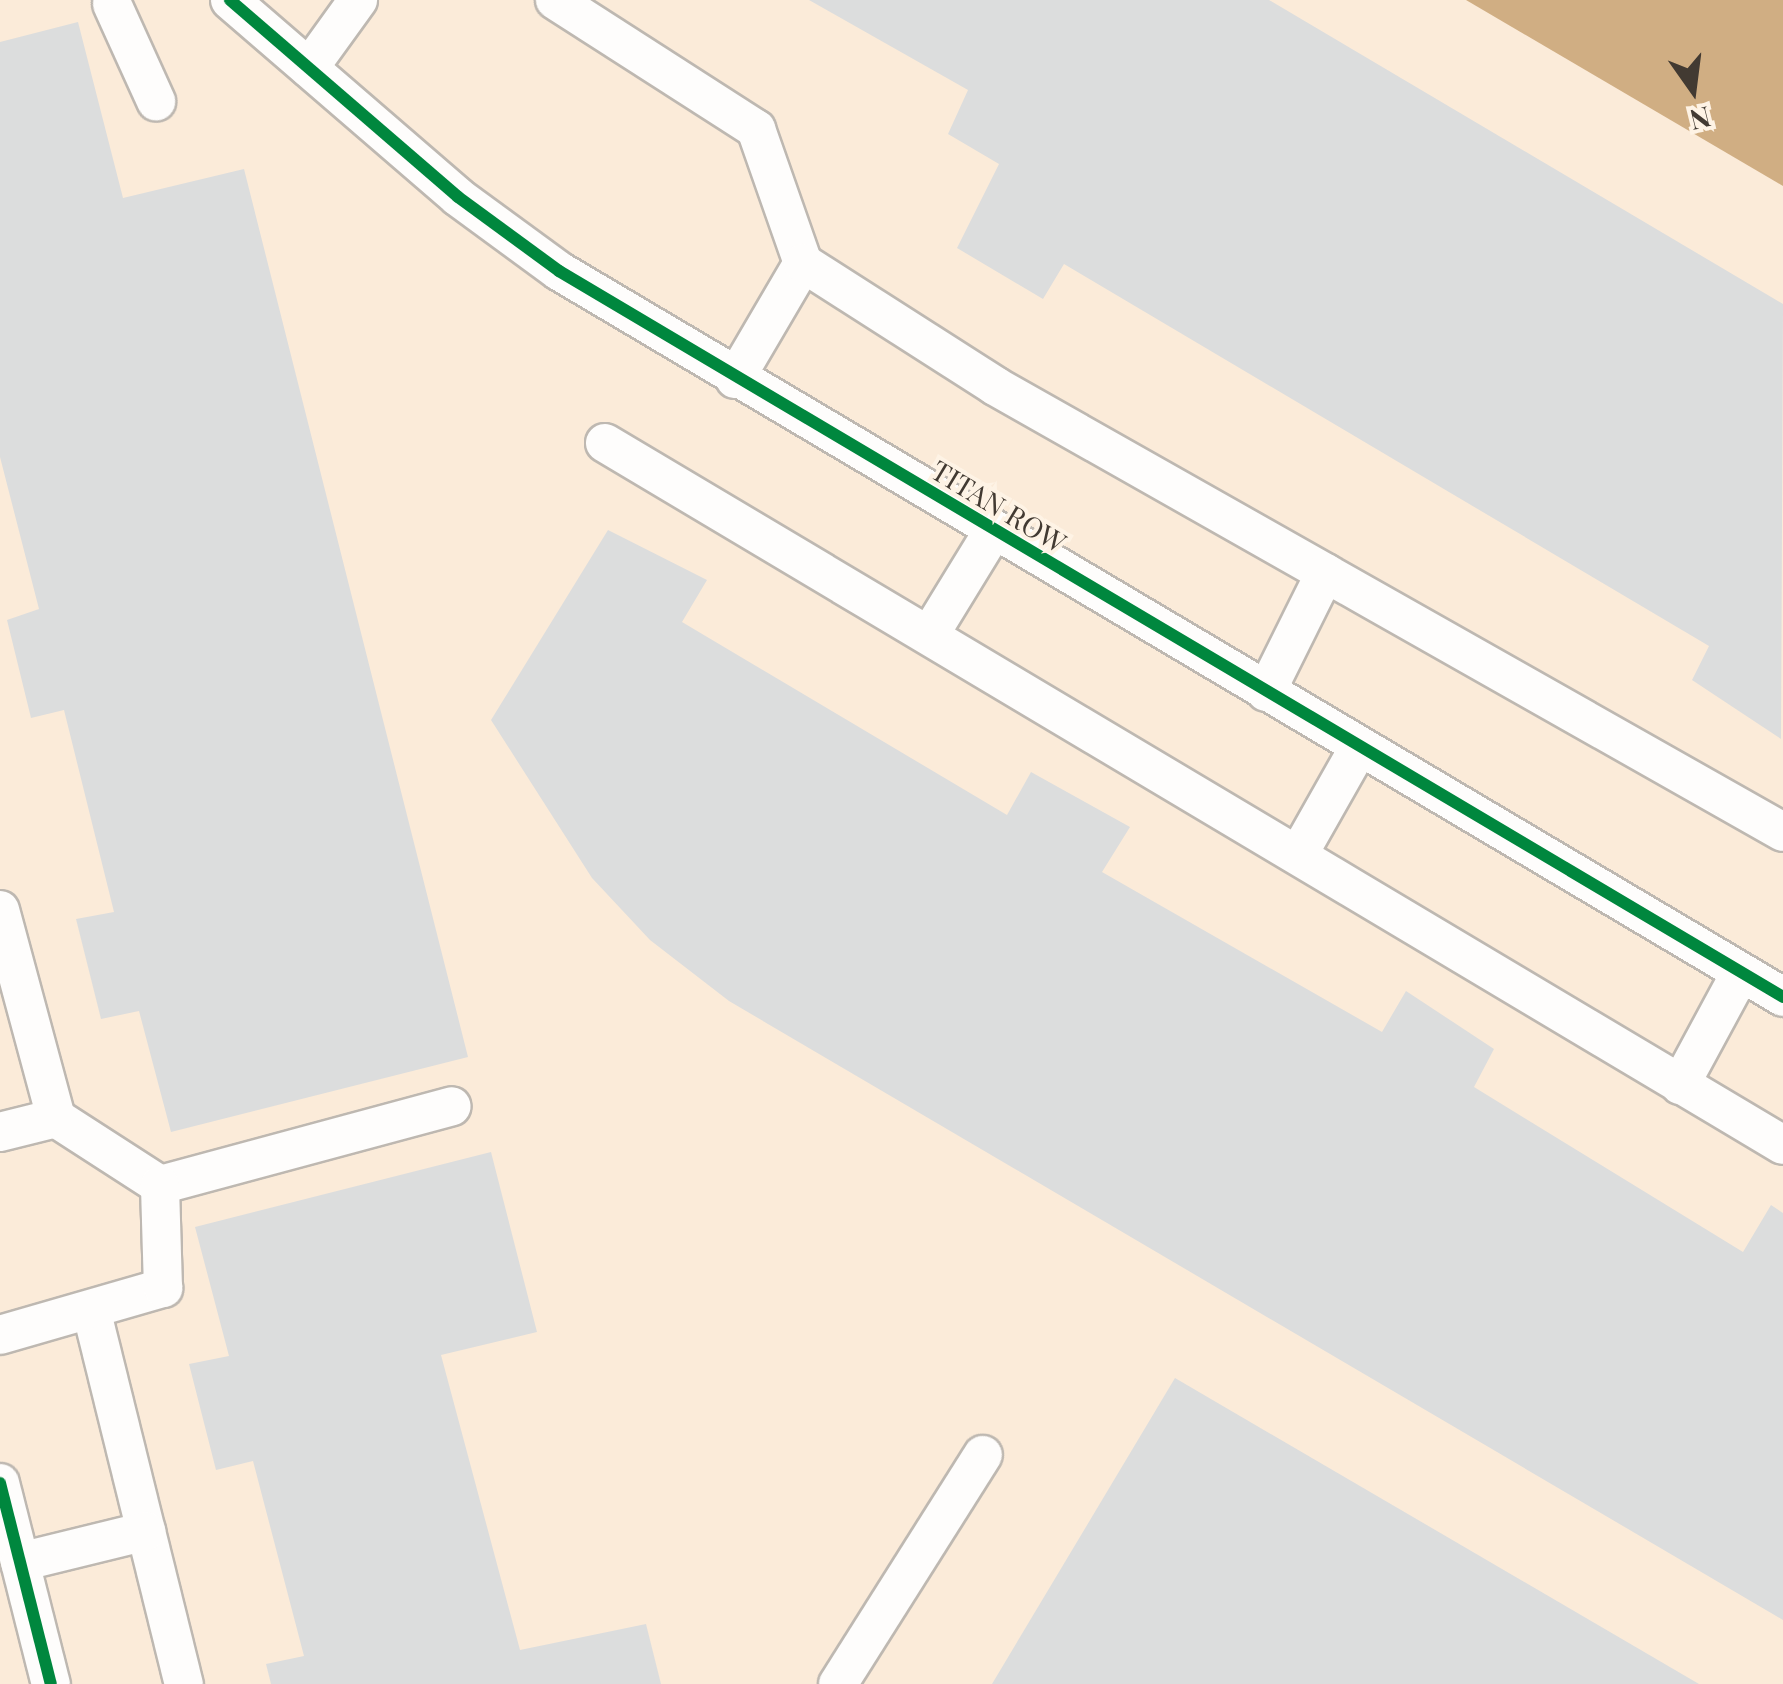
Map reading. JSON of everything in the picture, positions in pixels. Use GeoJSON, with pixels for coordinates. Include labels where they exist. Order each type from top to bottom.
{"type":"FeatureCollection","features":[{"type":"Feature","properties":{"kind":"street","name":"TITAN ROW"},"geometry":{"type":"LineString","coordinates":[[230,0],[458,197],[558,272],[1783,996]]}},
{"type":"Feature","properties":{"kind":"street"},"geometry":{"type":"LineString","coordinates":[[309,68],[358,0]]}},
{"type":"Feature","properties":{"kind":"street"},"geometry":{"type":"LineString","coordinates":[[555,0],[756,129],[803,262],[995,386],[1783,832]]}},
{"type":"Feature","properties":{"kind":"street"},"geometry":{"type":"LineString","coordinates":[[108,1],[156,101]]}},
{"type":"Feature","properties":{"kind":"street"},"geometry":{"type":"LineString","coordinates":[[735,379],[803,262]]}},
{"type":"Feature","properties":{"kind":"street"},"geometry":{"type":"LineString","coordinates":[[606,443],[1783,1145]]}},
{"type":"Feature","properties":{"kind":"street"},"geometry":{"type":"LineString","coordinates":[[930,634],[992,531]]}},
{"type":"Feature","properties":{"kind":"street"},"geometry":{"type":"LineString","coordinates":[[1266,692],[1326,573]]}},
{"type":"Feature","properties":{"kind":"street"},"geometry":{"type":"LineString","coordinates":[[1298,855],[1358,746]]}},
{"type":"Feature","properties":{"kind":"street"},"geometry":{"type":"LineString","coordinates":[[0,910],[56,1118],[160,1185],[452,1106]]}},
{"type":"Feature","properties":{"kind":"street"},"geometry":{"type":"LineString","coordinates":[[1680,1085],[1741,972]]}},
{"type":"Feature","properties":{"kind":"street"},"geometry":{"type":"LineString","coordinates":[[0,1132],[56,1118]]}},
{"type":"Feature","properties":{"kind":"street"},"geometry":{"type":"LineString","coordinates":[[0,1336],[92,1313],[163,1288],[160,1185]]}},
{"type":"Feature","properties":{"kind":"street"},"geometry":{"type":"LineString","coordinates":[[92,1313],[184,1684]]}},
{"type":"Feature","properties":{"kind":"street"},"geometry":{"type":"LineString","coordinates":[[838,1684],[983,1455]]}},
{"type":"Feature","properties":{"kind":"street"},"geometry":{"type":"LineString","coordinates":[[0,1483],[51,1684]]}},
{"type":"Feature","properties":{"kind":"street"},"geometry":{"type":"LineString","coordinates":[[20,1562],[146,1531]]}},
{"type":"Feature","properties":{"kind":"shaded area"},"geometry":{"type":"Polygon","coordinates":[[[0,0],[1783,0],[1783,1684],[0,1684],[0,0]]]}},
{"type":"Feature","properties":{"kind":"shaded area"},"geometry":{"type":"Polygon","coordinates":[[[1466,0],[1783,0],[1783,186],[1466,0]]]}},
{"type":"Feature","properties":{"kind":"building"},"geometry":{"type":"Polygon","coordinates":[[[809,0],[1269,0],[1783,304],[1781,739],[1692,680],[1709,646],[1064,264],[1043,299],[957,248],[999,164],[948,134],[968,90],[809,0]]]}},
{"type":"Feature","properties":{"kind":"building"},"geometry":{"type":"Polygon","coordinates":[[[78,22],[123,198],[244,169],[468,1057],[171,1132],[139,1011],[101,1019],[76,919],[114,912],[64,710],[31,718],[7,620],[39,609],[0,457],[0,42],[78,22]]]}},
{"type":"Feature","properties":{"kind":"building"},"geometry":{"type":"Polygon","coordinates":[[[608,530],[707,580],[682,622],[1007,815],[1031,772],[1130,827],[1102,872],[1382,1032],[1406,991],[1494,1049],[1474,1087],[1743,1252],[1771,1205],[1783,1213],[1783,1620],[729,1001],[650,940],[592,878],[491,720],[608,530]]]}},
{"type":"Feature","properties":{"kind":"building"},"geometry":{"type":"Polygon","coordinates":[[[491,1152],[537,1332],[441,1355],[520,1650],[646,1624],[661,1684],[271,1684],[266,1664],[304,1656],[253,1461],[216,1470],[189,1364],[229,1356],[195,1227],[491,1152]]]}},
{"type":"Feature","properties":{"kind":"building"},"geometry":{"type":"Polygon","coordinates":[[[1175,1378],[1699,1684],[992,1684],[1175,1378]]]}},
{"type":"Feature","properties":{"kind":"cycle path"},"geometry":{"type":"LineString","coordinates":[[230,0],[458,197],[559,271],[1783,997]]}},
{"type":"Feature","properties":{"kind":"cycle path"},"geometry":{"type":"LineString","coordinates":[[0,1483],[51,1684]]}}]}
